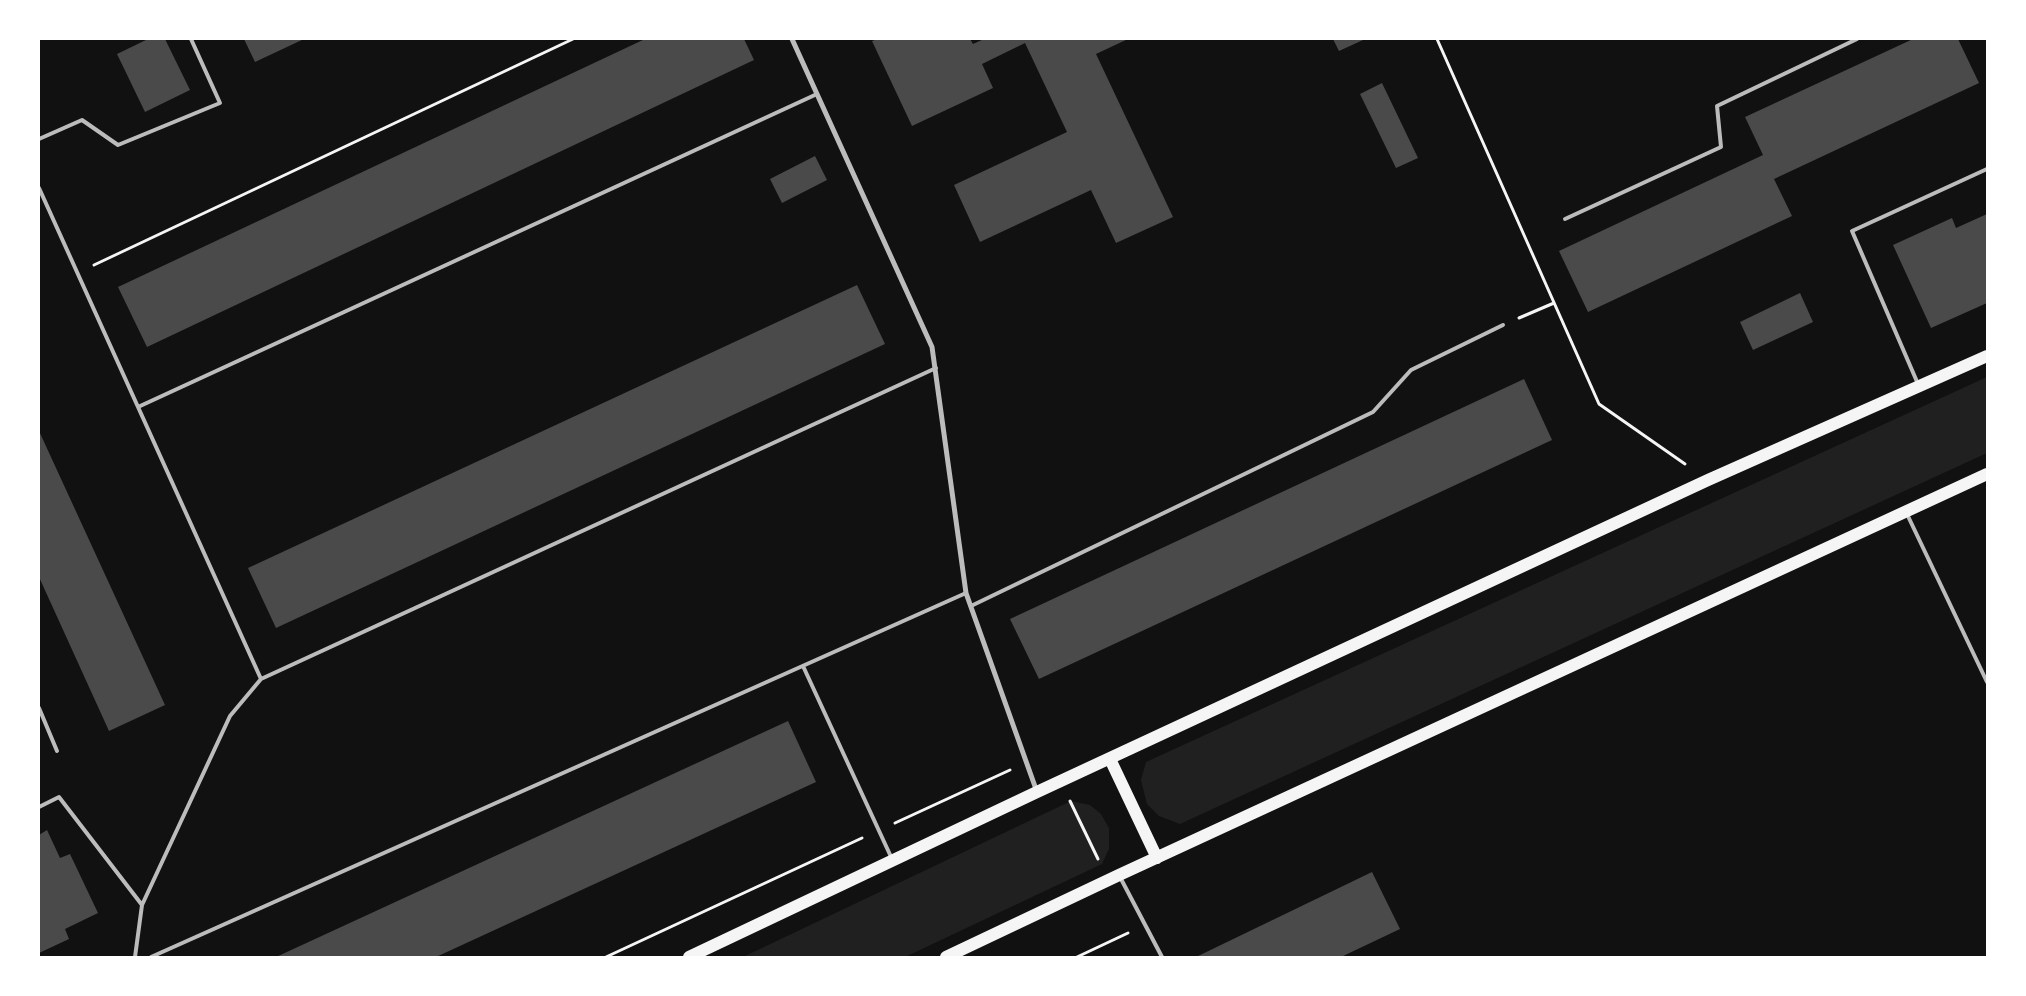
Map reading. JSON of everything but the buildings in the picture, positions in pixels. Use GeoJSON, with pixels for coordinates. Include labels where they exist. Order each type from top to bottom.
{"type":"FeatureCollection","features":[{"type":"Feature","properties":{"kind":"main road"},"geometry":{"type":"LineString","coordinates":[[689,957],[1037,792],[1708,480],[1987,356]]}},
{"type":"Feature","properties":{"kind":"main road"},"geometry":{"type":"LineString","coordinates":[[946,957],[1987,474]]}},
{"type":"Feature","properties":{"kind":"main road"},"geometry":{"type":"LineString","coordinates":[[1110,759],[1157,858]]}},
{"type":"Feature","properties":{"kind":"street"},"geometry":{"type":"LineString","coordinates":[[792,39],[932,347],[966,593],[1037,792]]}},
{"type":"Feature","properties":{"kind":"lane"},"geometry":{"type":"LineString","coordinates":[[39,139],[82,120],[118,145],[220,103],[191,39]]}},
{"type":"Feature","properties":{"kind":"lane"},"geometry":{"type":"LineString","coordinates":[[1565,219],[1721,147],[1716,106],[1857,39]]}},
{"type":"Feature","properties":{"kind":"lane"},"geometry":{"type":"LineString","coordinates":[[138,407],[817,94]]}},
{"type":"Feature","properties":{"kind":"lane"},"geometry":{"type":"LineString","coordinates":[[1919,386],[1852,231],[1987,169]]}},
{"type":"Feature","properties":{"kind":"lane"},"geometry":{"type":"LineString","coordinates":[[39,188],[261,679]]}},
{"type":"Feature","properties":{"kind":"lane"},"geometry":{"type":"LineString","coordinates":[[971,606],[1373,412],[1411,370],[1503,325]]}},
{"type":"Feature","properties":{"kind":"lane"},"geometry":{"type":"LineString","coordinates":[[135,957],[142,905],[230,716],[261,679],[936,368]]}},
{"type":"Feature","properties":{"kind":"lane"},"geometry":{"type":"LineString","coordinates":[[1906,512],[1987,682]]}},
{"type":"Feature","properties":{"kind":"lane"},"geometry":{"type":"LineString","coordinates":[[151,957],[966,593]]}},
{"type":"Feature","properties":{"kind":"lane"},"geometry":{"type":"LineString","coordinates":[[803,666],[893,860]]}},
{"type":"Feature","properties":{"kind":"lane"},"geometry":{"type":"LineString","coordinates":[[39,708],[57,751]]}},
{"type":"Feature","properties":{"kind":"lane"},"geometry":{"type":"LineString","coordinates":[[39,807],[59,797],[142,905]]}},
{"type":"Feature","properties":{"kind":"lane"},"geometry":{"type":"LineString","coordinates":[[1114,878],[1146,925],[1162,957]]}},
{"type":"Feature","properties":{"kind":"path"},"geometry":{"type":"LineString","coordinates":[[77,273],[573,39]]}},
{"type":"Feature","properties":{"kind":"path"},"geometry":{"type":"LineString","coordinates":[[1437,39],[1599,404],[1708,480]]}},
{"type":"Feature","properties":{"kind":"path"},"geometry":{"type":"LineString","coordinates":[[1503,325],[1554,303]]}},
{"type":"Feature","properties":{"kind":"path"},"geometry":{"type":"LineString","coordinates":[[606,957],[1026,762]]}},
{"type":"Feature","properties":{"kind":"path"},"geometry":{"type":"LineString","coordinates":[[1061,782],[1114,878]]}},
{"type":"Feature","properties":{"kind":"path"},"geometry":{"type":"LineString","coordinates":[[1077,957],[1146,925]]}},
{"type":"Feature","properties":{"kind":"shaded area"},"geometry":{"type":"Polygon","coordinates":[[[1987,377],[1987,453],[1180,824],[1159,816],[1147,804],[1141,780],[1146,762],[1987,377]]]}},
{"type":"Feature","properties":{"kind":"shaded area"},"geometry":{"type":"Polygon","coordinates":[[[1071,801],[1090,805],[1101,814],[1109,828],[1109,849],[1102,864],[905,957],[743,957],[1071,801]]]}}]}
